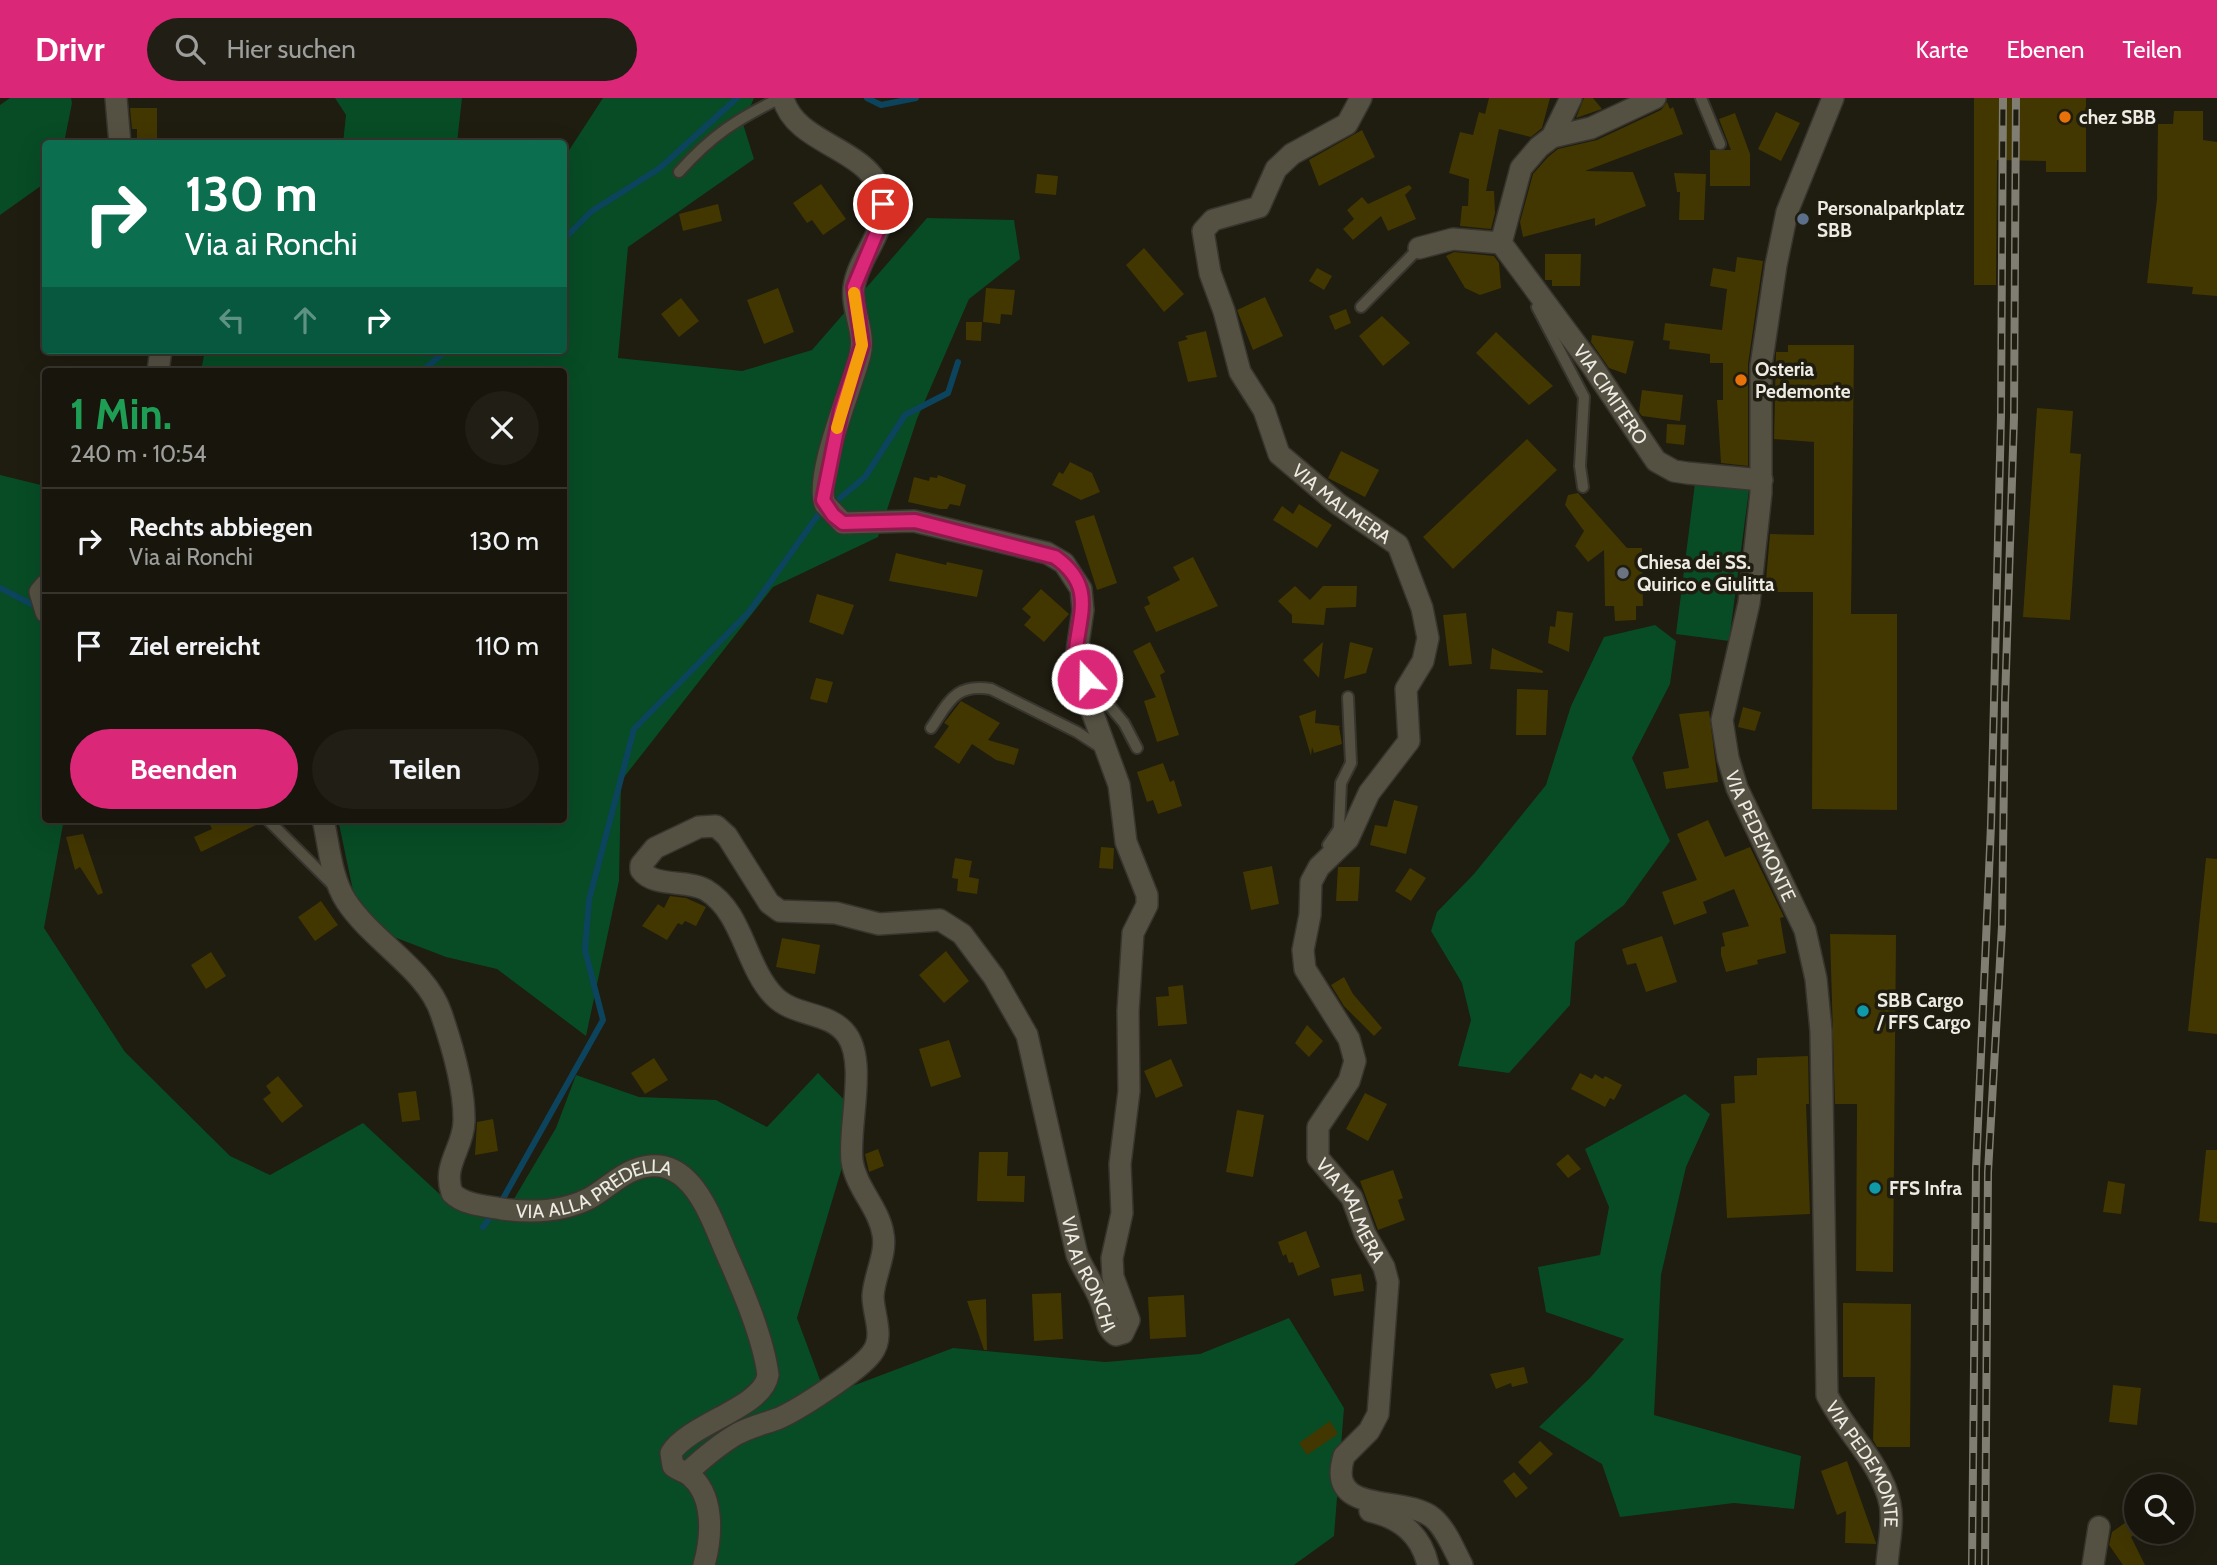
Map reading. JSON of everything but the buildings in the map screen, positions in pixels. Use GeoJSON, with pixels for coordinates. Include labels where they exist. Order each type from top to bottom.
{"type":"FeatureCollection","features":[{"type":"Feature","properties":{"kind":"street"},"geometry":{"type":"LineString","coordinates":[[116,98],[120,140]]}},
{"type":"Feature","properties":{"kind":"street","name":"VIA AI RONCHI"},"geometry":{"type":"LineString","coordinates":[[687,1473],[725,1442],[787,1414],[856,1368],[874,1351],[878,1336],[873,1298],[884,1235],[853,1163],[855,1062],[849,1038],[838,1025],[797,1010],[776,998],[767,988],[722,905],[704,889],[644,874],[641,865],[644,858],[655,848],[699,827],[716,826],[727,836],[769,903],[780,911],[835,913],[879,924],[940,920],[962,934],[995,977],[1027,1035],[1077,1255],[1103,1305],[1108,1328],[1113,1334],[1120,1335],[1127,1328],[1129,1320],[1113,1277],[1112,1258],[1122,1213],[1120,1164],[1129,1091],[1128,1011],[1133,933],[1147,905],[1147,895],[1126,842],[1119,785],[1082,691],[1075,665],[1084,601],[1072,572],[1055,557],[915,521],[843,523],[825,504],[826,473],[862,345],[854,287],[879,227],[883,204],[880,191],[866,169],[802,126],[782,98]]}},
{"type":"Feature","properties":{"kind":"street","name":"VIA MALMERA"},"geometry":{"type":"LineString","coordinates":[[1347,1491],[1340,1476],[1344,1456],[1369,1431],[1378,1414],[1388,1282],[1384,1267],[1365,1234],[1352,1198],[1321,1164],[1316,1149],[1318,1127],[1344,1090],[1355,1061],[1349,1039],[1308,978],[1303,961],[1310,915],[1310,889],[1317,871],[1348,839],[1369,793],[1407,747],[1410,736],[1406,689],[1427,650],[1427,628],[1407,560],[1398,545],[1303,477],[1275,448],[1264,410],[1240,372],[1224,311],[1210,273],[1203,236],[1205,228],[1213,220],[1259,207],[1276,169],[1292,154],[1348,124],[1360,98]]}},
{"type":"Feature","properties":{"kind":"street"},"geometry":{"type":"LineString","coordinates":[[1552,137],[1571,98]]}},
{"type":"Feature","properties":{"kind":"street"},"geometry":{"type":"LineString","coordinates":[[1419,248],[1453,239],[1501,243],[1521,168],[1539,146],[1552,137],[1591,128],[1656,98]]}},
{"type":"Feature","properties":{"kind":"street","name":"VIA PEDEMONTE"},"geometry":{"type":"LineString","coordinates":[[1833,98],[1787,212],[1776,265],[1761,366],[1762,480],[1749,603],[1722,720],[1728,758],[1737,788],[1786,886],[1805,930],[1813,958],[1821,1031],[1827,1395],[1837,1415],[1875,1466],[1891,1505],[1887,1565]]}},
{"type":"Feature","properties":{"kind":"street","name":"VIA CIMITERO"},"geometry":{"type":"LineString","coordinates":[[1501,243],[1521,266],[1656,461],[1674,471],[1762,480]]}},
{"type":"Feature","properties":{"kind":"street","name":"VIA ALLA PREDELLA"},"geometry":{"type":"LineString","coordinates":[[324,823],[341,892],[371,934],[428,985],[436,999],[463,1108],[462,1136],[448,1168],[449,1184],[456,1197],[520,1212],[551,1210],[590,1198],[632,1170],[654,1166],[680,1173],[704,1202],[735,1274],[768,1375],[760,1392],[675,1447],[670,1459],[678,1471],[687,1473],[699,1487],[708,1509],[709,1544],[704,1565]]}},
{"type":"Feature","properties":{"kind":"street"},"geometry":{"type":"LineString","coordinates":[[1428,1565],[1417,1539],[1405,1524],[1354,1508],[1346,1499],[1347,1491],[1371,1502],[1401,1506],[1432,1517],[1450,1541],[1462,1565]]}},
{"type":"Feature","properties":{"kind":"street"},"geometry":{"type":"LineString","coordinates":[[2092,1565],[2099,1527]]}},
{"type":"Feature","properties":{"kind":"lane"},"geometry":{"type":"LineString","coordinates":[[679,172],[698,150],[732,122],[782,98]]}},
{"type":"Feature","properties":{"kind":"lane"},"geometry":{"type":"LineString","coordinates":[[1701,98],[1720,145]]}},
{"type":"Feature","properties":{"kind":"lane"},"geometry":{"type":"LineString","coordinates":[[1361,307],[1419,248]]}},
{"type":"Feature","properties":{"kind":"lane"},"geometry":{"type":"LineString","coordinates":[[1521,266],[1522,278],[1584,397],[1580,466],[1583,487]]}},
{"type":"Feature","properties":{"kind":"lane"},"geometry":{"type":"LineString","coordinates":[[1075,665],[1124,723],[1137,748]]}},
{"type":"Feature","properties":{"kind":"lane"},"geometry":{"type":"LineString","coordinates":[[931,728],[957,693],[973,687],[982,687],[1077,732],[1108,752]]}},
{"type":"Feature","properties":{"kind":"lane"},"geometry":{"type":"LineString","coordinates":[[1317,871],[1314,862],[1339,829],[1341,783],[1352,755],[1348,697]]}},
{"type":"Feature","properties":{"kind":"lane"},"geometry":{"type":"LineString","coordinates":[[271,823],[341,892]]}},
{"type":"Feature","properties":{"kind":"green space"},"geometry":{"type":"Polygon","coordinates":[[[10,98],[71,98],[72,103],[65,140],[42,140],[42,185],[0,215],[0,105],[10,98]]]}},
{"type":"Feature","properties":{"kind":"green space"},"geometry":{"type":"Polygon","coordinates":[[[335,98],[462,98],[457,140],[343,140],[346,115],[335,98]]]}},
{"type":"Feature","properties":{"kind":"green space"},"geometry":{"type":"Polygon","coordinates":[[[603,98],[754,98],[743,124],[754,159],[628,247],[618,358],[742,371],[812,350],[927,218],[1014,220],[1020,259],[969,299],[917,419],[878,537],[773,587],[621,781],[619,881],[586,1036],[497,969],[446,957],[360,924],[339,823],[567,823],[567,368],[202,368],[204,354],[567,354],[567,153],[603,98]]]}},
{"type":"Feature","properties":{"kind":"green space"},"geometry":{"type":"Polygon","coordinates":[[[0,475],[42,485],[42,823],[63,823],[44,928],[125,1052],[230,1156],[270,1175],[363,1123],[446,1200],[502,1219],[556,1128],[576,1075],[639,1097],[716,1100],[767,1127],[818,1073],[858,1114],[797,1318],[826,1396],[953,1348],[1105,1362],[1200,1354],[1289,1318],[1344,1408],[1334,1536],[1294,1565],[0,1565],[0,475]]]}},
{"type":"Feature","properties":{"kind":"green space"},"geometry":{"type":"Polygon","coordinates":[[[1695,483],[1749,490],[1729,641],[1676,634],[1695,483]]]}},
{"type":"Feature","properties":{"kind":"green space"},"geometry":{"type":"Polygon","coordinates":[[[1655,625],[1676,641],[1670,684],[1632,758],[1670,841],[1624,905],[1575,942],[1570,1005],[1509,1073],[1458,1066],[1471,1020],[1462,983],[1431,931],[1437,912],[1474,874],[1546,785],[1571,706],[1604,637],[1655,625]]]}},
{"type":"Feature","properties":{"kind":"green space"},"geometry":{"type":"Polygon","coordinates":[[[1685,1094],[1710,1114],[1686,1167],[1661,1275],[1654,1415],[1801,1456],[1794,1509],[1734,1503],[1620,1517],[1602,1464],[1539,1427],[1590,1378],[1624,1339],[1546,1312],[1538,1267],[1600,1255],[1609,1207],[1585,1149],[1685,1094]]]}},
{"type":"Feature","properties":{"kind":"waterway"},"geometry":{"type":"LineString","coordinates":[[567,236],[592,211],[660,168],[737,98]]}},
{"type":"Feature","properties":{"kind":"waterway"},"geometry":{"type":"LineString","coordinates":[[867,98],[881,105],[916,98]]}},
{"type":"Feature","properties":{"kind":"waterway"},"geometry":{"type":"LineString","coordinates":[[426,368],[442,354]]}},
{"type":"Feature","properties":{"kind":"waterway"},"geometry":{"type":"LineString","coordinates":[[840,498],[865,477],[905,415],[948,393],[958,362]]}},
{"type":"Feature","properties":{"kind":"waterway"},"geometry":{"type":"LineString","coordinates":[[500,1204],[603,1020],[585,950],[589,900],[634,729],[749,612],[818,515]]}},
{"type":"Feature","properties":{"kind":"waterway"},"geometry":{"type":"LineString","coordinates":[[0,588],[39,608]]}},
{"type":"Feature","properties":{"kind":"waterway"},"geometry":{"type":"LineString","coordinates":[[483,1227],[494,1212]]}},
{"type":"Feature","properties":{"kind":"railway"},"geometry":{"type":"LineString","coordinates":[[1972,1565],[1976,1169],[1991,825],[2001,416],[2003,98]]}},
{"type":"Feature","properties":{"kind":"railway"},"geometry":{"type":"LineString","coordinates":[[1985,1565],[1988,1172],[2002,926],[2005,702],[2014,417],[2016,98]]}},
{"type":"Feature","properties":{"kind":"slow traffic"},"geometry":{"type":"LineString","coordinates":[[837,428],[862,345],[854,293]]}},
{"type":"Feature","properties":{"kind":"place","name":"chez SBB"},"geometry":{"type":"Point","coordinates":[2065,117]}},
{"type":"Feature","properties":{"kind":"place","name":"Personalparkplatz SBB"},"geometry":{"type":"Point","coordinates":[1803,219]}},
{"type":"Feature","properties":{"kind":"place","name":"Osteria Pedemonte"},"geometry":{"type":"Point","coordinates":[1741,380]}},
{"type":"Feature","properties":{"kind":"place","name":"Chiesa dei SS. Quirico e Giulitta"},"geometry":{"type":"Point","coordinates":[1623,573]}},
{"type":"Feature","properties":{"kind":"place","name":"SBB Cargo / FFS Cargo"},"geometry":{"type":"Point","coordinates":[1863,1011]}},
{"type":"Feature","properties":{"kind":"place","name":"FFS Infra"},"geometry":{"type":"Point","coordinates":[1875,1188]}},
{"type":"Feature","properties":{"kind":"route"},"geometry":{"type":"LineString","coordinates":[[883,204],[879,227],[856,276],[854,297],[862,345],[841,410],[826,473],[823,500],[838,521],[843,523],[915,521],[1047,553],[1064,563],[1077,580],[1084,601],[1075,665],[1087,679]]}}]}
